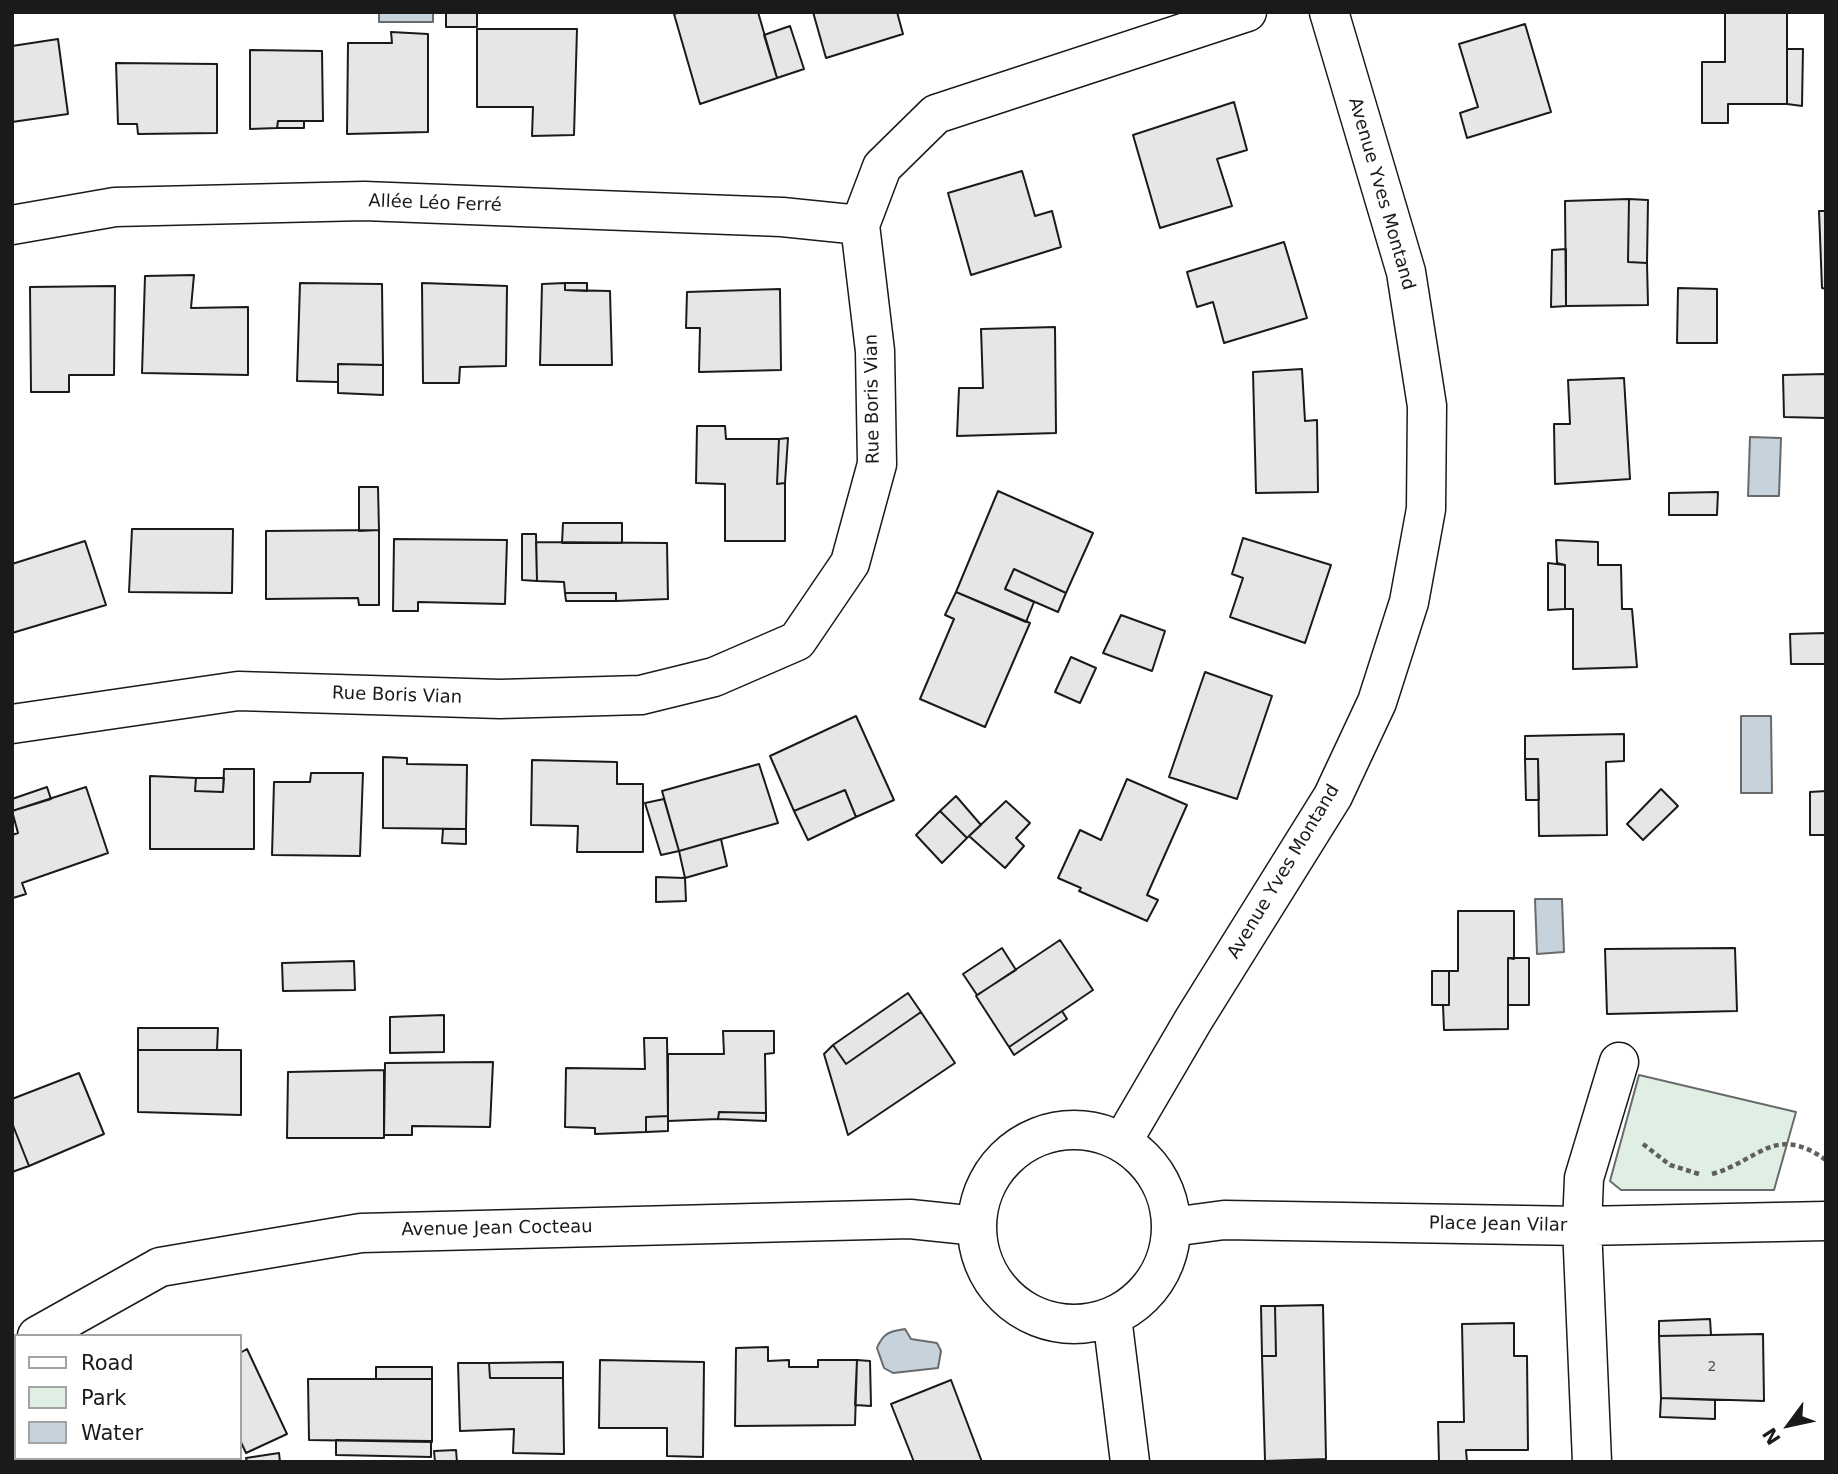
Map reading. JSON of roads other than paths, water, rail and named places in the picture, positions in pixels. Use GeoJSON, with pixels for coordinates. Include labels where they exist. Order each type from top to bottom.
{"type":"FeatureCollection","features":[{"type":"Feature","properties":{"kind":"street","name":"Rue Boris Vian"},"geometry":{"type":"LineString","coordinates":[[12,724],[238,691],[500,699],[640,695],[714,677],[797,641],[850,563],[877,464],[875,351],[860,225],[881,167],[936,114],[1247,12]]}},
{"type":"Feature","properties":{"kind":"street","name":"Avenue Yves Montand"},"geometry":{"type":"LineString","coordinates":[[1122,1142],[1333,796],[1377,702],[1409,602],[1426,509],[1427,406],[1406,272],[1329,12]]}},
{"type":"Feature","properties":{"kind":"street","name":"Allée Léo Ferré"},"geometry":{"type":"LineString","coordinates":[[12,225],[115,206],[363,201],[782,217],[860,225]]}},
{"type":"Feature","properties":{"kind":"street"},"geometry":{"type":"LineString","coordinates":[[1592,1462],[1582,1226],[1584,1178],[1619,1062]]}},
{"type":"Feature","properties":{"kind":"street"},"geometry":{"type":"LineString","coordinates":[[1057,1131],[1090,1131],[1122,1142],[1142,1157],[1159,1178],[1168,1201],[1172,1227],[1167,1255],[1155,1281],[1136,1302],[1112,1317],[1080,1324],[1049,1321],[1020,1308],[997,1285],[982,1258],[977,1226],[983,1193],[988,1183],[1000,1164],[1025,1142],[1057,1131]]}},
{"type":"Feature","properties":{"kind":"street","name":"Avenue Jean Cocteau"},"geometry":{"type":"LineString","coordinates":[[41,1334],[160,1267],[361,1233],[910,1219],[977,1226]]}},
{"type":"Feature","properties":{"kind":"street","name":"Place Jean Vilar"},"geometry":{"type":"LineString","coordinates":[[1172,1227],[1224,1220],[1582,1226],[1826,1221]]}},
{"type":"Feature","properties":{"kind":"street"},"geometry":{"type":"LineString","coordinates":[[1112,1317],[1130,1462]]}},
{"type":"Feature","properties":{"kind":"water"},"geometry":{"type":"Polygon","coordinates":[[[379,12],[433,12],[433,22],[379,22],[379,12]]]}},
{"type":"Feature","properties":{"kind":"water"},"geometry":{"type":"Polygon","coordinates":[[[1750,437],[1781,438],[1779,496],[1748,496],[1750,437]]]}},
{"type":"Feature","properties":{"kind":"water"},"geometry":{"type":"Polygon","coordinates":[[[1741,716],[1771,716],[1772,793],[1741,793],[1741,716]]]}},
{"type":"Feature","properties":{"kind":"water"},"geometry":{"type":"Polygon","coordinates":[[[1535,899],[1562,899],[1564,952],[1537,954],[1535,899]]]}},
{"type":"Feature","properties":{"kind":"water"},"geometry":{"type":"Polygon","coordinates":[[[905,1329],[911,1339],[937,1343],[941,1351],[938,1368],[893,1373],[884,1368],[877,1348],[879,1343],[888,1334],[905,1329]]]}}]}
